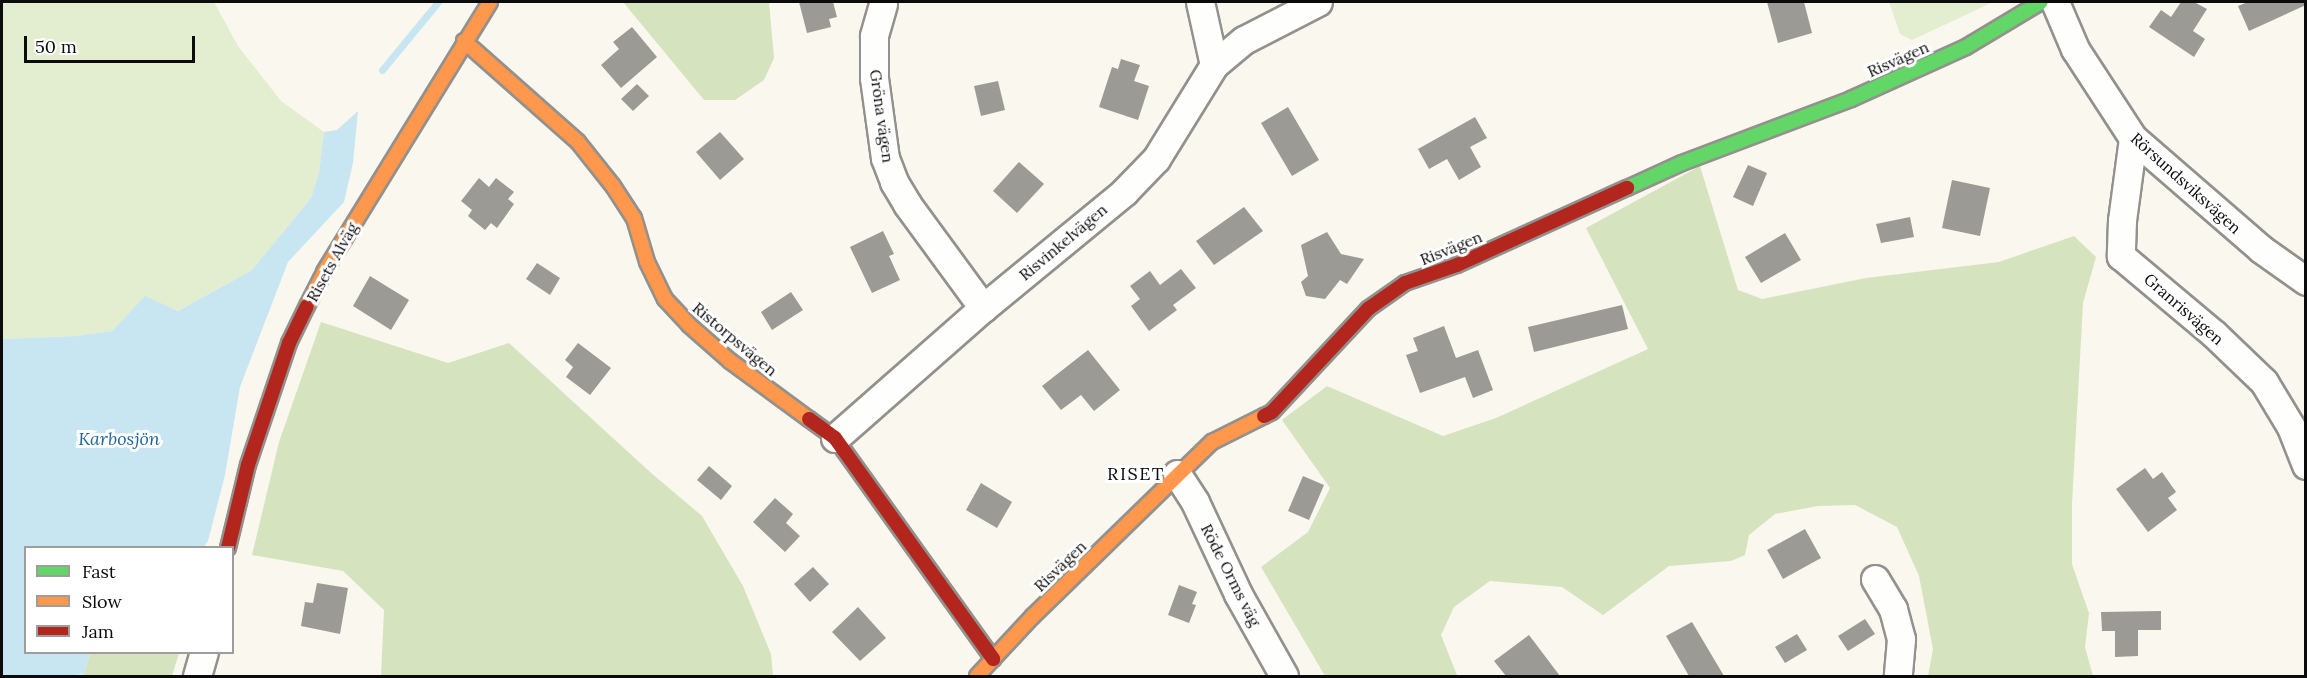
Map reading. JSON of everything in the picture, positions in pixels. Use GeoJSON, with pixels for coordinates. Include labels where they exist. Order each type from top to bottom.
{"type":"FeatureCollection","features":[{"type":"Feature","properties":{"kind":"street","name":"Risets Alväg"},"geometry":{"type":"LineString","coordinates":[[228,546],[248,465],[289,343],[324,272],[490,2]]}},
{"type":"Feature","properties":{"kind":"street"},"geometry":{"type":"LineString","coordinates":[[1200,2],[1214,65]]}},
{"type":"Feature","properties":{"kind":"street","name":"Risvinkelvägen"},"geometry":{"type":"LineString","coordinates":[[835,438],[983,308],[1124,192],[1156,159],[1214,65],[1245,40],[1318,2]]}},
{"type":"Feature","properties":{"kind":"street","name":"Risvägen"},"geometry":{"type":"LineString","coordinates":[[977,676],[1033,616],[1177,474],[1212,442],[1272,412],[1368,309],[1405,283],[1457,265],[1682,164],[1851,99],[1966,47],[2041,2]]}},
{"type":"Feature","properties":{"kind":"street","name":"Rörsundsviksvägen"},"geometry":{"type":"LineString","coordinates":[[2055,2],[2075,49],[2133,138],[2261,249],[2306,281]]}},
{"type":"Feature","properties":{"kind":"street","name":"Gröna vägen"},"geometry":{"type":"LineString","coordinates":[[883,4],[874,36],[874,78],[885,158],[894,182],[908,204],[983,308]]}},
{"type":"Feature","properties":{"kind":"street","name":"Ristorpsvägen"},"geometry":{"type":"LineString","coordinates":[[464,41],[578,142],[613,186],[634,218],[647,262],[665,299],[688,324],[730,361],[835,438],[993,659]]}},
{"type":"Feature","properties":{"kind":"street","name":"Granrisvägen"},"geometry":{"type":"LineString","coordinates":[[2133,138],[2122,220],[2121,256],[2214,334],[2264,382],[2291,427],[2306,465]]}},
{"type":"Feature","properties":{"kind":"street","name":"Röde Orms väg"},"geometry":{"type":"LineString","coordinates":[[1177,474],[1195,502],[1238,594],[1284,676]]}},
{"type":"Feature","properties":{"kind":"street"},"geometry":{"type":"LineString","coordinates":[[1875,579],[1893,609],[1900,639],[1898,676]]}},
{"type":"Feature","properties":{"kind":"street"},"geometry":{"type":"LineString","coordinates":[[197,676],[203,654]]}},
{"type":"Feature","properties":{"kind":"green space"},"geometry":{"type":"Polygon","coordinates":[[[2,2],[214,2],[238,46],[281,101],[324,132],[319,172],[311,198],[252,270],[178,311],[145,297],[112,331],[76,336],[2,339],[2,2]]]}},
{"type":"Feature","properties":{"kind":"green space"},"geometry":{"type":"Polygon","coordinates":[[[623,2],[769,2],[774,58],[764,80],[735,100],[704,100],[623,2]]]}},
{"type":"Feature","properties":{"kind":"green space"},"geometry":{"type":"Polygon","coordinates":[[[1889,2],[1993,2],[1912,40],[1900,34],[1889,2]]]}},
{"type":"Feature","properties":{"kind":"green space"},"geometry":{"type":"Polygon","coordinates":[[[1700,166],[1738,290],[1762,299],[1866,278],[1999,262],[2074,236],[2096,257],[2083,303],[2072,504],[2072,564],[2089,613],[2085,647],[2093,676],[1928,676],[1933,649],[1919,576],[1897,527],[1855,505],[1818,506],[1775,514],[1749,535],[1745,555],[1731,561],[1669,566],[1603,615],[1562,587],[1490,581],[1454,607],[1441,635],[1457,675],[1455,676],[1325,676],[1261,567],[1308,532],[1330,488],[1282,420],[1327,386],[1443,436],[1496,418],[1648,349],[1586,228],[1700,166]]]}},
{"type":"Feature","properties":{"kind":"green space"},"geometry":{"type":"Polygon","coordinates":[[[321,322],[448,363],[509,343],[650,472],[702,516],[743,586],[771,654],[773,676],[381,676],[384,610],[343,571],[252,555],[279,442],[321,322]]]}},
{"type":"Feature","properties":{"kind":"green space"},"geometry":{"type":"Polygon","coordinates":[[[90,654],[179,654],[172,676],[79,676],[84,674],[90,654]]]}},
{"type":"Feature","properties":{"kind":"water","name":"Karbosjön"},"geometry":{"type":"Polygon","coordinates":[[[358,111],[353,163],[344,202],[288,262],[240,387],[225,475],[208,541],[204,546],[24,546],[24,654],[90,654],[84,674],[2,676],[2,339],[76,336],[112,331],[145,296],[178,311],[252,270],[311,198],[319,172],[324,132],[337,130],[358,111]]]}},
{"type":"Feature","properties":{"kind":"building"},"geometry":{"type":"Polygon","coordinates":[[[799,2],[833,2],[837,17],[829,19],[831,27],[807,33],[799,2]]]}},
{"type":"Feature","properties":{"kind":"building"},"geometry":{"type":"Polygon","coordinates":[[[1767,2],[1804,2],[1812,33],[1778,43],[1767,2]]]}},
{"type":"Feature","properties":{"kind":"building"},"geometry":{"type":"Polygon","coordinates":[[[2181,2],[2194,2],[2207,9],[2193,31],[2205,39],[2194,57],[2149,27],[2161,10],[2171,17],[2181,2]]]}},
{"type":"Feature","properties":{"kind":"building"},"geometry":{"type":"Polygon","coordinates":[[[2248,2],[2306,2],[2306,5],[2249,31],[2238,6],[2248,2]]]}},
{"type":"Feature","properties":{"kind":"building"},"geometry":{"type":"Polygon","coordinates":[[[632,27],[657,57],[621,88],[601,65],[619,49],[613,42],[632,27]]]}},
{"type":"Feature","properties":{"kind":"building"},"geometry":{"type":"Polygon","coordinates":[[[1121,59],[1140,65],[1134,81],[1149,86],[1138,120],[1099,107],[1112,67],[1118,69],[1121,59]]]}},
{"type":"Feature","properties":{"kind":"building"},"geometry":{"type":"Polygon","coordinates":[[[998,81],[1005,110],[981,116],[974,86],[998,81]]]}},
{"type":"Feature","properties":{"kind":"building"},"geometry":{"type":"Polygon","coordinates":[[[637,84],[649,96],[633,111],[621,99],[637,84]]]}},
{"type":"Feature","properties":{"kind":"building"},"geometry":{"type":"Polygon","coordinates":[[[1288,107],[1319,160],[1292,176],[1261,123],[1288,107]]]}},
{"type":"Feature","properties":{"kind":"building"},"geometry":{"type":"Polygon","coordinates":[[[1475,117],[1487,138],[1470,147],[1481,167],[1459,180],[1447,159],[1429,169],[1418,149],[1475,117]]]}},
{"type":"Feature","properties":{"kind":"building"},"geometry":{"type":"Polygon","coordinates":[[[720,132],[744,159],[720,180],[696,152],[720,132]]]}},
{"type":"Feature","properties":{"kind":"building"},"geometry":{"type":"Polygon","coordinates":[[[1019,162],[1044,184],[1017,213],[993,191],[1019,162]]]}},
{"type":"Feature","properties":{"kind":"building"},"geometry":{"type":"Polygon","coordinates":[[[1748,165],[1767,173],[1753,206],[1733,197],[1748,165]]]}},
{"type":"Feature","properties":{"kind":"building"},"geometry":{"type":"Polygon","coordinates":[[[479,178],[489,187],[496,178],[514,192],[508,199],[514,204],[497,228],[491,223],[485,230],[468,216],[472,210],[461,201],[479,178]]]}},
{"type":"Feature","properties":{"kind":"building"},"geometry":{"type":"Polygon","coordinates":[[[1952,180],[1990,188],[1980,236],[1942,228],[1952,180]]]}},
{"type":"Feature","properties":{"kind":"building"},"geometry":{"type":"Polygon","coordinates":[[[1244,207],[1263,231],[1214,265],[1196,241],[1244,207]]]}},
{"type":"Feature","properties":{"kind":"building"},"geometry":{"type":"Polygon","coordinates":[[[1910,217],[1914,237],[1881,243],[1876,224],[1910,217]]]}},
{"type":"Feature","properties":{"kind":"building"},"geometry":{"type":"Polygon","coordinates":[[[883,231],[894,254],[889,256],[900,280],[872,293],[850,247],[883,231]]]}},
{"type":"Feature","properties":{"kind":"building"},"geometry":{"type":"Polygon","coordinates":[[[1327,232],[1341,254],[1364,259],[1347,284],[1340,280],[1325,299],[1306,296],[1301,282],[1308,276],[1301,245],[1327,232]]]}},
{"type":"Feature","properties":{"kind":"building"},"geometry":{"type":"Polygon","coordinates":[[[1785,233],[1801,260],[1761,283],[1745,257],[1785,233]]]}},
{"type":"Feature","properties":{"kind":"building"},"geometry":{"type":"Polygon","coordinates":[[[537,263],[560,278],[550,295],[526,279],[537,263]]]}},
{"type":"Feature","properties":{"kind":"building"},"geometry":{"type":"Polygon","coordinates":[[[1181,269],[1196,288],[1173,305],[1177,310],[1149,331],[1131,306],[1140,299],[1130,286],[1150,271],[1160,285],[1181,269]]]}},
{"type":"Feature","properties":{"kind":"building"},"geometry":{"type":"Polygon","coordinates":[[[370,276],[409,300],[391,330],[353,306],[370,276]]]}},
{"type":"Feature","properties":{"kind":"building"},"geometry":{"type":"Polygon","coordinates":[[[791,292],[803,310],[772,330],[761,312],[791,292]]]}},
{"type":"Feature","properties":{"kind":"building"},"geometry":{"type":"Polygon","coordinates":[[[1622,305],[1628,329],[1534,352],[1528,327],[1622,305]]]}},
{"type":"Feature","properties":{"kind":"building"},"geometry":{"type":"Polygon","coordinates":[[[1444,326],[1456,358],[1478,350],[1493,390],[1473,398],[1465,377],[1420,393],[1406,355],[1418,351],[1413,338],[1444,326]]]}},
{"type":"Feature","properties":{"kind":"building"},"geometry":{"type":"Polygon","coordinates":[[[578,343],[611,368],[590,395],[566,377],[573,367],[565,360],[578,343]]]}},
{"type":"Feature","properties":{"kind":"building"},"geometry":{"type":"Polygon","coordinates":[[[1088,350],[1120,390],[1094,411],[1081,395],[1061,410],[1042,386],[1088,350]]]}},
{"type":"Feature","properties":{"kind":"building"},"geometry":{"type":"Polygon","coordinates":[[[709,466],[732,486],[721,500],[697,480],[709,466]]]}},
{"type":"Feature","properties":{"kind":"building"},"geometry":{"type":"Polygon","coordinates":[[[2145,468],[2153,479],[2162,472],[2176,492],[2168,498],[2177,510],[2148,532],[2116,489],[2145,468]]]}},
{"type":"Feature","properties":{"kind":"building"},"geometry":{"type":"Polygon","coordinates":[[[1303,476],[1324,485],[1309,520],[1288,511],[1303,476]]]}},
{"type":"Feature","properties":{"kind":"building"},"geometry":{"type":"Polygon","coordinates":[[[981,483],[1012,502],[997,528],[966,510],[981,483]]]}},
{"type":"Feature","properties":{"kind":"building"},"geometry":{"type":"Polygon","coordinates":[[[775,498],[793,514],[786,523],[800,536],[785,552],[753,522],[775,498]]]}},
{"type":"Feature","properties":{"kind":"building"},"geometry":{"type":"Polygon","coordinates":[[[1805,529],[1821,558],[1783,579],[1767,550],[1805,529]]]}},
{"type":"Feature","properties":{"kind":"building"},"geometry":{"type":"Polygon","coordinates":[[[813,567],[829,584],[810,602],[794,584],[813,567]]]}},
{"type":"Feature","properties":{"kind":"building"},"geometry":{"type":"Polygon","coordinates":[[[317,583],[348,588],[340,634],[301,626],[305,602],[313,603],[317,583]]]}},
{"type":"Feature","properties":{"kind":"building"},"geometry":{"type":"Polygon","coordinates":[[[1179,585],[1197,592],[1192,604],[1196,605],[1189,623],[1168,615],[1179,585]]]}},
{"type":"Feature","properties":{"kind":"building"},"geometry":{"type":"Polygon","coordinates":[[[858,607],[886,638],[860,661],[832,632],[858,607]]]}},
{"type":"Feature","properties":{"kind":"building"},"geometry":{"type":"Polygon","coordinates":[[[2161,611],[2161,630],[2138,630],[2138,656],[2115,657],[2115,631],[2102,631],[2101,612],[2161,611]]]}},
{"type":"Feature","properties":{"kind":"building"},"geometry":{"type":"Polygon","coordinates":[[[1865,619],[1875,634],[1848,651],[1838,636],[1865,619]]]}},
{"type":"Feature","properties":{"kind":"building"},"geometry":{"type":"Polygon","coordinates":[[[1692,622],[1724,676],[1689,676],[1666,636],[1692,622]]]}},
{"type":"Feature","properties":{"kind":"building"},"geometry":{"type":"Polygon","coordinates":[[[1797,634],[1807,650],[1785,663],[1775,647],[1797,634]]]}},
{"type":"Feature","properties":{"kind":"building"},"geometry":{"type":"Polygon","coordinates":[[[1529,635],[1560,676],[1506,676],[1494,661],[1529,635]]]}},
{"type":"Feature","properties":{"kind":"waterway"},"geometry":{"type":"LineString","coordinates":[[382,70],[438,2]]}},
{"type":"Feature","properties":{"kind":"traffic: fast"},"geometry":{"type":"LineString","coordinates":[[1627,188],[1682,163],[1851,99],[1966,47],[2041,2]]}},
{"type":"Feature","properties":{"kind":"traffic: slow"},"geometry":{"type":"LineString","coordinates":[[307,306],[324,272],[490,2]]}},
{"type":"Feature","properties":{"kind":"traffic: slow"},"geometry":{"type":"LineString","coordinates":[[464,41],[578,142],[613,186],[634,218],[647,262],[665,299],[689,325],[730,361],[809,419]]}},
{"type":"Feature","properties":{"kind":"traffic: slow"},"geometry":{"type":"LineString","coordinates":[[977,676],[1033,616],[1212,442],[1264,416]]}},
{"type":"Feature","properties":{"kind":"traffic: jam"},"geometry":{"type":"LineString","coordinates":[[1264,416],[1272,412],[1368,309],[1405,283],[1457,265],[1627,188]]}},
{"type":"Feature","properties":{"kind":"traffic: jam"},"geometry":{"type":"LineString","coordinates":[[228,546],[248,465],[289,343],[307,306]]}},
{"type":"Feature","properties":{"kind":"traffic: jam"},"geometry":{"type":"LineString","coordinates":[[809,419],[835,438],[993,659]]}},
{"type":"Feature","properties":{"kind":"district","name":"RISET"},"geometry":{"type":"Point","coordinates":[1136,474]}}]}
